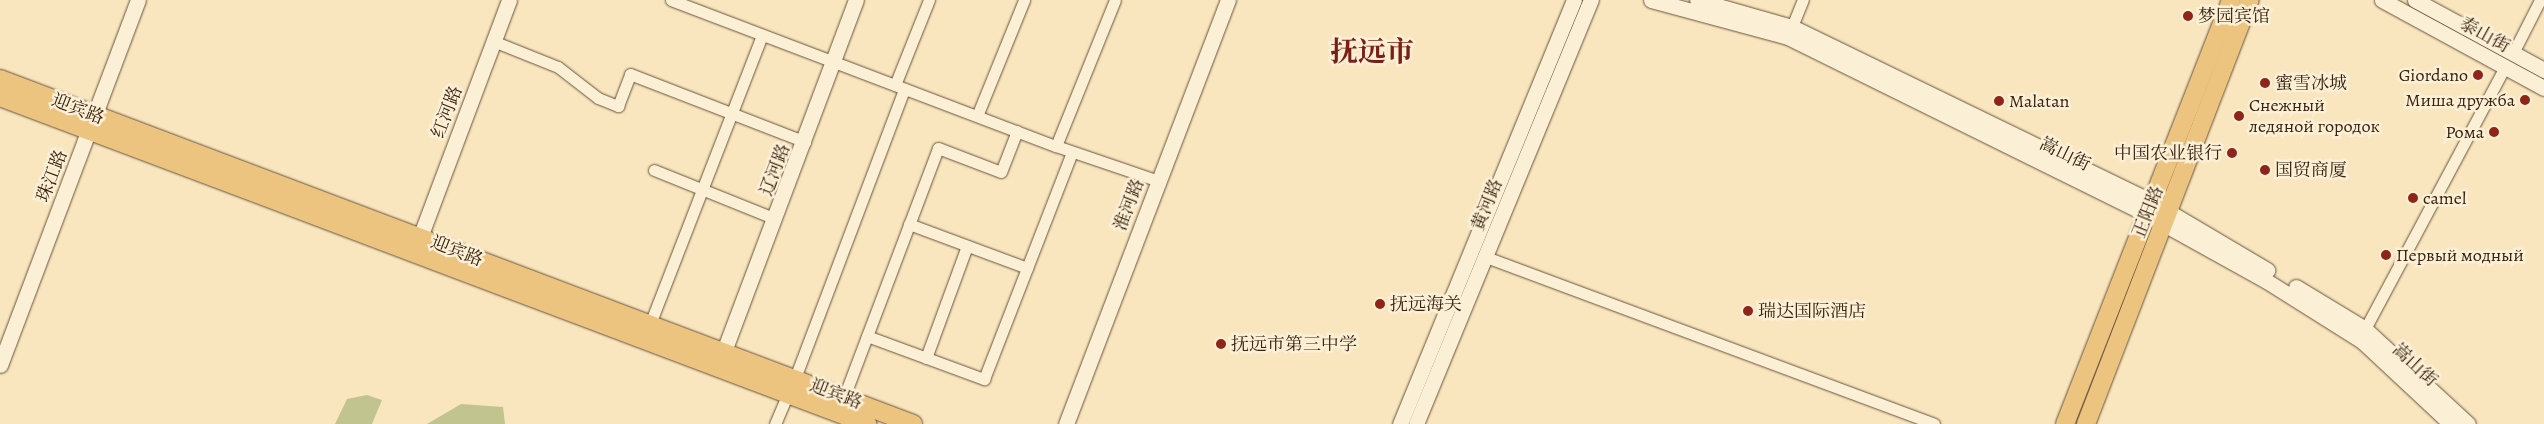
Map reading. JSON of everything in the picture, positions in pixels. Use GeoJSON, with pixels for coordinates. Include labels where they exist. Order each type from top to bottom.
{"type":"FeatureCollection","features":[{"type":"Feature","properties":{"kind":"main road","name":"珠江路"},"geometry":{"type":"LineString","coordinates":[[0,365],[138,0]]}},
{"type":"Feature","properties":{"kind":"main road","name":"红河路"},"geometry":{"type":"LineString","coordinates":[[420,237],[509,0]]}},
{"type":"Feature","properties":{"kind":"main road","name":"辽河路"},"geometry":{"type":"LineString","coordinates":[[724,351],[805,142],[856,0]]}},
{"type":"Feature","properties":{"kind":"main road","name":"淮河路"},"geometry":{"type":"LineString","coordinates":[[1066,424],[1228,0]]}},
{"type":"Feature","properties":{"kind":"main road","name":"黄河路"},"geometry":{"type":"LineString","coordinates":[[1400,424],[1574,0]]}},
{"type":"Feature","properties":{"kind":"main road","name":"黄河路"},"geometry":{"type":"LineString","coordinates":[[1416,424],[1591,0]]}},
{"type":"Feature","properties":{"kind":"main road","name":"嵩山街"},"geometry":{"type":"LineString","coordinates":[[1651,0],[1790,32]]}},
{"type":"Feature","properties":{"kind":"main road","name":"嵩山街"},"geometry":{"type":"LineString","coordinates":[[1697,0],[1790,32],[2149,208],[2364,329],[2468,424]]}},
{"type":"Feature","properties":{"kind":"main road","name":"正阳路"},"geometry":{"type":"LineString","coordinates":[[2065,424],[2231,0]]}},
{"type":"Feature","properties":{"kind":"main road","name":"正阳路"},"geometry":{"type":"LineString","coordinates":[[2086,424],[2250,0]]}},
{"type":"Feature","properties":{"kind":"main road","name":"泰山街"},"geometry":{"type":"LineString","coordinates":[[2382,0],[2544,88]]}},
{"type":"Feature","properties":{"kind":"main road","name":"泰山街"},"geometry":{"type":"LineString","coordinates":[[2415,0],[2544,70]]}},
{"type":"Feature","properties":{"kind":"main road","name":"迎宾路"},"geometry":{"type":"LineString","coordinates":[[0,79],[92,123],[792,386]]}},
{"type":"Feature","properties":{"kind":"main road","name":"迎宾路"},"geometry":{"type":"LineString","coordinates":[[0,98],[92,123],[420,237],[724,351],[867,424]]}},
{"type":"Feature","properties":{"kind":"main road","name":"嵩山街"},"geometry":{"type":"LineString","coordinates":[[2166,218],[2362,341],[2451,424]]}},
{"type":"Feature","properties":{"kind":"main road","name":"迎宾路"},"geometry":{"type":"LineString","coordinates":[[841,412],[913,424]]}},
{"type":"Feature","properties":{"kind":"street"},"geometry":{"type":"LineString","coordinates":[[671,0],[1072,152],[1159,181]]}},
{"type":"Feature","properties":{"kind":"street"},"geometry":{"type":"LineString","coordinates":[[775,424],[792,386],[900,87],[929,0]]}},
{"type":"Feature","properties":{"kind":"street"},"geometry":{"type":"LineString","coordinates":[[977,116],[1024,0]]}},
{"type":"Feature","properties":{"kind":"street"},"geometry":{"type":"LineString","coordinates":[[1056,146],[1115,0]]}},
{"type":"Feature","properties":{"kind":"street"},"geometry":{"type":"LineString","coordinates":[[1790,32],[1803,0]]}},
{"type":"Feature","properties":{"kind":"street"},"geometry":{"type":"LineString","coordinates":[[2513,53],[2540,0]]}},
{"type":"Feature","properties":{"kind":"street"},"geometry":{"type":"LineString","coordinates":[[650,324],[704,190],[762,35]]}},
{"type":"Feature","properties":{"kind":"street"},"geometry":{"type":"LineString","coordinates":[[493,41],[558,67],[598,98],[618,106],[630,74],[732,112],[805,142]]}},
{"type":"Feature","properties":{"kind":"street"},"geometry":{"type":"LineString","coordinates":[[2364,329],[2505,67]]}},
{"type":"Feature","properties":{"kind":"street"},"geometry":{"type":"LineString","coordinates":[[841,412],[867,336],[938,148],[1001,172],[1017,131]]}},
{"type":"Feature","properties":{"kind":"street"},"geometry":{"type":"LineString","coordinates":[[867,336],[984,379],[1072,152]]}},
{"type":"Feature","properties":{"kind":"street"},"geometry":{"type":"LineString","coordinates":[[654,170],[776,219]]}},
{"type":"Feature","properties":{"kind":"street"},"geometry":{"type":"LineString","coordinates":[[909,224],[1027,268]]}},
{"type":"Feature","properties":{"kind":"street"},"geometry":{"type":"LineString","coordinates":[[926,358],[967,246]]}},
{"type":"Feature","properties":{"kind":"street"},"geometry":{"type":"LineString","coordinates":[[1486,257],[1934,424]]}},
{"type":"Feature","properties":{"kind":"green space"},"geometry":{"type":"Polygon","coordinates":[[[367,395],[382,400],[372,424],[335,424],[347,399],[367,395]]]}},
{"type":"Feature","properties":{"kind":"green space"},"geometry":{"type":"Polygon","coordinates":[[[461,404],[503,407],[505,424],[427,424],[461,404]]]}},
{"type":"Feature","properties":{"kind":"place","name":"梦园宾馆"},"geometry":{"type":"Point","coordinates":[2188,16]}},
{"type":"Feature","properties":{"kind":"place","name":"Giordano"},"geometry":{"type":"Point","coordinates":[2478,75]}},
{"type":"Feature","properties":{"kind":"place","name":"蜜雪冰城"},"geometry":{"type":"Point","coordinates":[2265,83]}},
{"type":"Feature","properties":{"kind":"place","name":"Миша дружба"},"geometry":{"type":"Point","coordinates":[2525,100]}},
{"type":"Feature","properties":{"kind":"place","name":"Malatan"},"geometry":{"type":"Point","coordinates":[1999,101]}},
{"type":"Feature","properties":{"kind":"place","name":"Снежный ледяной городок"},"geometry":{"type":"Point","coordinates":[2239,116]}},
{"type":"Feature","properties":{"kind":"place","name":"Рома"},"geometry":{"type":"Point","coordinates":[2494,132]}},
{"type":"Feature","properties":{"kind":"place","name":"中国农业银行"},"geometry":{"type":"Point","coordinates":[2232,153]}},
{"type":"Feature","properties":{"kind":"place","name":"国贸商厦"},"geometry":{"type":"Point","coordinates":[2265,170]}},
{"type":"Feature","properties":{"kind":"place","name":"camel"},"geometry":{"type":"Point","coordinates":[2413,198]}},
{"type":"Feature","properties":{"kind":"place","name":"Первый модный"},"geometry":{"type":"Point","coordinates":[2386,255]}},
{"type":"Feature","properties":{"kind":"place","name":"抚远海关"},"geometry":{"type":"Point","coordinates":[1380,304]}},
{"type":"Feature","properties":{"kind":"place","name":"瑞达国际酒店"},"geometry":{"type":"Point","coordinates":[1748,311]}},
{"type":"Feature","properties":{"kind":"place","name":"抚远市第三中学"},"geometry":{"type":"Point","coordinates":[1221,344]}},
{"type":"Feature","properties":{"kind":"district","name":"抚远市"},"geometry":{"type":"Point","coordinates":[1372,52]}}]}
